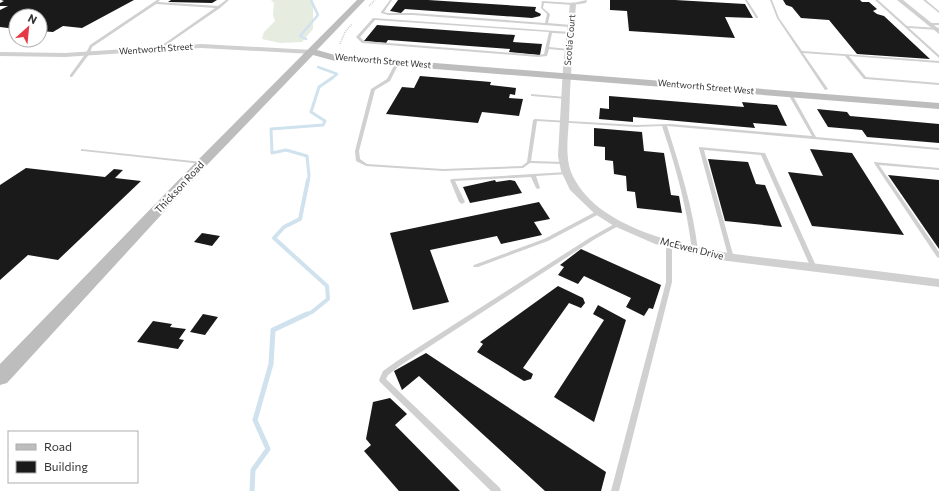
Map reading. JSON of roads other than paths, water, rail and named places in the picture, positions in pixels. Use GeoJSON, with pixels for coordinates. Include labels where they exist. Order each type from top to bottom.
{"type":"FeatureCollection","features":[{"type":"Feature","properties":{"kind":"main road","name":"Thickson Road"},"geometry":{"type":"LineString","coordinates":[[0,377],[202,163],[312,52],[361,0]]}},
{"type":"Feature","properties":{"kind":"main road","name":"Wentworth Street West"},"geometry":{"type":"LineString","coordinates":[[312,52],[340,50],[790,94],[939,106]]}},
{"type":"Feature","properties":{"kind":"main road","name":"Wentworth Street West"},"geometry":{"type":"LineString","coordinates":[[312,52],[335,58],[398,63],[567,72],[939,98]]}},
{"type":"Feature","properties":{"kind":"street"},"geometry":{"type":"LineString","coordinates":[[900,0],[929,24],[938,28]]}},
{"type":"Feature","properties":{"kind":"street","name":"Scotia Court"},"geometry":{"type":"LineString","coordinates":[[567,72],[571,2]]}},
{"type":"Feature","properties":{"kind":"street","name":"Wentworth Street"},"geometry":{"type":"LineString","coordinates":[[0,54],[39,55],[228,46],[312,52]]}},
{"type":"Feature","properties":{"kind":"street","name":"McEwen Drive"},"geometry":{"type":"LineString","coordinates":[[567,72],[565,122],[566,168],[575,190],[599,212],[618,224],[669,243],[712,255],[939,283]]}},
{"type":"Feature","properties":{"kind":"lane"},"geometry":{"type":"LineString","coordinates":[[71,76],[88,53],[91,46],[100,38],[159,0]]}},
{"type":"Feature","properties":{"kind":"lane"},"geometry":{"type":"LineString","coordinates":[[159,49],[228,0]]}},
{"type":"Feature","properties":{"kind":"lane"},"geometry":{"type":"LineString","coordinates":[[391,0],[382,12],[388,14],[413,14],[546,24],[570,29]]}},
{"type":"Feature","properties":{"kind":"lane"},"geometry":{"type":"LineString","coordinates":[[546,24],[549,14],[542,8],[543,1],[585,2],[586,0]]}},
{"type":"Feature","properties":{"kind":"lane"},"geometry":{"type":"LineString","coordinates":[[746,0],[757,17]]}},
{"type":"Feature","properties":{"kind":"lane"},"geometry":{"type":"LineString","coordinates":[[771,0],[778,18],[826,89]]}},
{"type":"Feature","properties":{"kind":"lane"},"geometry":{"type":"LineString","coordinates":[[876,0],[939,57]]}},
{"type":"Feature","properties":{"kind":"lane"},"geometry":{"type":"LineString","coordinates":[[924,0],[939,12]]}},
{"type":"Feature","properties":{"kind":"lane"},"geometry":{"type":"LineString","coordinates":[[155,3],[219,7]]}},
{"type":"Feature","properties":{"kind":"lane"},"geometry":{"type":"LineString","coordinates":[[551,31],[546,55],[538,56],[363,42],[358,38],[374,19],[551,31],[570,29]]}},
{"type":"Feature","properties":{"kind":"lane"},"geometry":{"type":"LineString","coordinates":[[906,26],[938,28]]}},
{"type":"Feature","properties":{"kind":"lane"},"geometry":{"type":"LineString","coordinates":[[548,48],[569,50]]}},
{"type":"Feature","properties":{"kind":"lane"},"geometry":{"type":"LineString","coordinates":[[802,52],[939,62]]}},
{"type":"Feature","properties":{"kind":"lane"},"geometry":{"type":"LineString","coordinates":[[846,55],[865,78],[939,84]]}},
{"type":"Feature","properties":{"kind":"lane"},"geometry":{"type":"LineString","coordinates":[[398,63],[389,80],[373,89],[357,151],[358,160],[366,165],[443,170],[523,167],[529,162],[535,120],[636,126],[664,125],[939,149]]}},
{"type":"Feature","properties":{"kind":"lane"},"geometry":{"type":"LineString","coordinates":[[790,94],[815,138]]}},
{"type":"Feature","properties":{"kind":"lane"},"geometry":{"type":"LineString","coordinates":[[532,95],[566,98]]}},
{"type":"Feature","properties":{"kind":"lane"},"geometry":{"type":"LineString","coordinates":[[664,125],[687,200],[693,227],[695,251]]}},
{"type":"Feature","properties":{"kind":"lane"},"geometry":{"type":"LineString","coordinates":[[731,258],[701,148],[763,154],[814,268]]}},
{"type":"Feature","properties":{"kind":"lane"},"geometry":{"type":"LineString","coordinates":[[83,150],[202,163]]}},
{"type":"Feature","properties":{"kind":"lane"},"geometry":{"type":"LineString","coordinates":[[529,162],[566,168]]}},
{"type":"Feature","properties":{"kind":"lane"},"geometry":{"type":"LineString","coordinates":[[939,169],[876,163],[939,256]]}},
{"type":"Feature","properties":{"kind":"lane"},"geometry":{"type":"LineString","coordinates":[[462,202],[452,180],[533,175],[566,168]]}},
{"type":"Feature","properties":{"kind":"lane"},"geometry":{"type":"LineString","coordinates":[[533,175],[538,188]]}},
{"type":"Feature","properties":{"kind":"lane"},"geometry":{"type":"LineString","coordinates":[[476,266],[546,240],[599,212]]}},
{"type":"Feature","properties":{"kind":"lane"},"geometry":{"type":"LineString","coordinates":[[498,491],[382,380],[385,373],[593,238],[618,224]]}},
{"type":"Feature","properties":{"kind":"lane"},"geometry":{"type":"LineString","coordinates":[[615,491],[668,282],[669,243]]}},
{"type":"Feature","properties":{"kind":"waterway"},"geometry":{"type":"LineString","coordinates":[[306,39],[300,36],[318,15],[311,0]]}},
{"type":"Feature","properties":{"kind":"waterway"},"geometry":{"type":"LineString","coordinates":[[318,67],[337,74],[331,79]]}},
{"type":"Feature","properties":{"kind":"waterway"},"geometry":{"type":"LineString","coordinates":[[308,181],[307,156],[286,150],[272,153],[271,129],[323,125],[325,121],[311,112],[319,87],[332,78]]}},
{"type":"Feature","properties":{"kind":"waterway"},"geometry":{"type":"LineString","coordinates":[[305,315],[312,312],[328,299],[327,286],[274,238],[284,227],[300,219],[308,180]]}},
{"type":"Feature","properties":{"kind":"waterway"},"geometry":{"type":"LineString","coordinates":[[252,491],[253,470],[268,449],[255,420],[271,364],[273,330],[307,314]]}}]}
